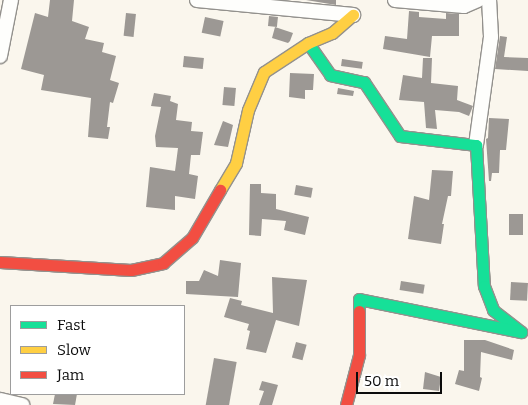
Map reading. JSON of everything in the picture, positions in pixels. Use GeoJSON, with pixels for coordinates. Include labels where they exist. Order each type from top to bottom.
{"type":"FeatureCollection","features":[{"type":"Feature","properties":{"kind":"street"},"geometry":{"type":"LineString","coordinates":[[1,47],[11,0]]}},
{"type":"Feature","properties":{"kind":"street"},"geometry":{"type":"LineString","coordinates":[[197,0],[292,4],[353,15]]}},
{"type":"Feature","properties":{"kind":"street"},"geometry":{"type":"LineString","coordinates":[[395,0],[464,6],[478,0]]}},
{"type":"Feature","properties":{"kind":"street"},"geometry":{"type":"LineString","coordinates":[[346,405],[359,354],[359,298],[520,332],[493,310],[484,286],[476,145],[491,37],[489,0]]}},
{"type":"Feature","properties":{"kind":"street"},"geometry":{"type":"LineString","coordinates":[[0,262],[131,270],[163,263],[192,238],[236,163],[248,110],[264,72],[308,43],[332,33],[353,15]]}},
{"type":"Feature","properties":{"kind":"street"},"geometry":{"type":"LineString","coordinates":[[308,43],[330,75],[364,82],[400,136],[476,145]]}},
{"type":"Feature","properties":{"kind":"street"},"geometry":{"type":"LineString","coordinates":[[0,400],[22,405]]}},
{"type":"Feature","properties":{"kind":"building"},"geometry":{"type":"Polygon","coordinates":[[[50,0],[74,0],[72,21],[89,27],[85,39],[104,43],[102,52],[116,56],[110,80],[119,83],[113,103],[110,102],[107,127],[110,127],[108,139],[88,137],[91,98],[41,90],[44,75],[21,69],[35,13],[48,17],[50,0]]]}},
{"type":"Feature","properties":{"kind":"building"},"geometry":{"type":"Polygon","coordinates":[[[306,0],[336,0],[336,5],[306,0]]]}},
{"type":"Feature","properties":{"kind":"building"},"geometry":{"type":"Polygon","coordinates":[[[409,11],[419,12],[419,17],[446,19],[446,13],[459,14],[459,36],[432,36],[430,57],[383,49],[385,36],[407,39],[409,11]]]}},
{"type":"Feature","properties":{"kind":"building"},"geometry":{"type":"Polygon","coordinates":[[[126,13],[136,14],[134,37],[124,36],[126,13]]]}},
{"type":"Feature","properties":{"kind":"building"},"geometry":{"type":"Polygon","coordinates":[[[269,16],[278,17],[277,27],[268,26],[269,16]]]}},
{"type":"Feature","properties":{"kind":"building"},"geometry":{"type":"Polygon","coordinates":[[[205,17],[224,21],[220,37],[202,33],[205,17]]]}},
{"type":"Feature","properties":{"kind":"building"},"geometry":{"type":"Polygon","coordinates":[[[275,27],[293,33],[288,43],[272,38],[275,27]]]}},
{"type":"Feature","properties":{"kind":"building"},"geometry":{"type":"Polygon","coordinates":[[[500,36],[507,37],[504,57],[528,58],[528,71],[495,69],[500,36]]]}},
{"type":"Feature","properties":{"kind":"building"},"geometry":{"type":"Polygon","coordinates":[[[184,56],[204,58],[203,69],[183,67],[184,56]]]}},
{"type":"Feature","properties":{"kind":"building"},"geometry":{"type":"Polygon","coordinates":[[[423,58],[432,58],[431,83],[458,86],[457,100],[473,106],[469,116],[459,112],[435,110],[437,129],[426,128],[424,102],[399,100],[403,75],[422,78],[423,58]]]}},
{"type":"Feature","properties":{"kind":"building"},"geometry":{"type":"Polygon","coordinates":[[[342,59],[363,62],[362,69],[341,66],[342,59]]]}},
{"type":"Feature","properties":{"kind":"building"},"geometry":{"type":"Polygon","coordinates":[[[290,73],[314,74],[313,90],[305,90],[305,99],[289,97],[290,73]]]}},
{"type":"Feature","properties":{"kind":"building"},"geometry":{"type":"Polygon","coordinates":[[[224,87],[236,88],[234,106],[222,105],[224,87]]]}},
{"type":"Feature","properties":{"kind":"building"},"geometry":{"type":"Polygon","coordinates":[[[338,88],[354,91],[353,96],[337,94],[338,88]]]}},
{"type":"Feature","properties":{"kind":"building"},"geometry":{"type":"Polygon","coordinates":[[[154,93],[171,96],[170,101],[178,104],[176,120],[192,122],[191,131],[203,132],[200,155],[191,155],[189,174],[198,176],[195,199],[175,196],[175,210],[146,207],[150,167],[175,171],[178,148],[156,147],[155,136],[161,107],[151,106],[154,93]]]}},
{"type":"Feature","properties":{"kind":"building"},"geometry":{"type":"Polygon","coordinates":[[[489,118],[509,119],[506,150],[500,150],[499,173],[492,173],[491,181],[489,181],[486,139],[488,138],[489,118]]]}},
{"type":"Feature","properties":{"kind":"building"},"geometry":{"type":"Polygon","coordinates":[[[223,121],[233,125],[228,147],[214,145],[223,121]]]}},
{"type":"Feature","properties":{"kind":"building"},"geometry":{"type":"Polygon","coordinates":[[[432,170],[453,171],[451,196],[448,196],[442,224],[444,224],[441,244],[408,239],[414,196],[429,200],[432,170]]]}},
{"type":"Feature","properties":{"kind":"building"},"geometry":{"type":"Polygon","coordinates":[[[250,184],[261,184],[261,193],[276,194],[276,209],[309,217],[305,235],[284,230],[286,221],[262,219],[261,236],[249,235],[250,184]]]}},
{"type":"Feature","properties":{"kind":"building"},"geometry":{"type":"Polygon","coordinates":[[[296,185],[313,188],[311,198],[294,195],[296,185]]]}},
{"type":"Feature","properties":{"kind":"building"},"geometry":{"type":"Polygon","coordinates":[[[509,214],[523,214],[523,235],[509,235],[509,214]]]}},
{"type":"Feature","properties":{"kind":"building"},"geometry":{"type":"Polygon","coordinates":[[[220,260],[241,263],[238,297],[186,294],[186,281],[199,281],[204,270],[218,276],[220,260]]]}},
{"type":"Feature","properties":{"kind":"building"},"geometry":{"type":"Polygon","coordinates":[[[272,277],[307,280],[299,326],[276,320],[266,353],[246,349],[250,331],[247,330],[249,324],[224,317],[230,298],[242,301],[241,305],[273,313],[272,277]]]}},
{"type":"Feature","properties":{"kind":"building"},"geometry":{"type":"Polygon","coordinates":[[[401,281],[425,285],[423,294],[400,290],[401,281]]]}},
{"type":"Feature","properties":{"kind":"building"},"geometry":{"type":"Polygon","coordinates":[[[511,282],[528,283],[527,301],[510,300],[511,282]]]}},
{"type":"Feature","properties":{"kind":"building"},"geometry":{"type":"Polygon","coordinates":[[[464,340],[485,340],[514,350],[512,360],[481,352],[480,377],[482,378],[479,391],[455,384],[459,370],[464,371],[464,340]]]}},
{"type":"Feature","properties":{"kind":"building"},"geometry":{"type":"Polygon","coordinates":[[[296,342],[307,345],[302,360],[292,357],[296,342]]]}},
{"type":"Feature","properties":{"kind":"building"},"geometry":{"type":"Polygon","coordinates":[[[214,358],[237,362],[229,405],[206,405],[214,358]]]}},
{"type":"Feature","properties":{"kind":"building"},"geometry":{"type":"Polygon","coordinates":[[[425,372],[441,377],[439,391],[423,389],[425,372]]]}},
{"type":"Feature","properties":{"kind":"building"},"geometry":{"type":"Polygon","coordinates":[[[262,381],[278,385],[272,405],[259,405],[264,391],[259,390],[262,381]]]}},
{"type":"Feature","properties":{"kind":"building"},"geometry":{"type":"Polygon","coordinates":[[[55,395],[77,395],[75,405],[53,404],[55,395]]]}},
{"type":"Feature","properties":{"kind":"traffic: fast"},"geometry":{"type":"LineString","coordinates":[[308,43],[330,75],[364,82],[400,136],[476,145],[484,286],[493,310],[521,332],[359,299],[359,311]]}},
{"type":"Feature","properties":{"kind":"traffic: slow"},"geometry":{"type":"LineString","coordinates":[[220,190],[236,163],[248,110],[264,72],[308,43],[332,33],[353,15]]}},
{"type":"Feature","properties":{"kind":"traffic: jam"},"geometry":{"type":"LineString","coordinates":[[0,262],[131,270],[163,263],[192,238],[220,190]]}},
{"type":"Feature","properties":{"kind":"traffic: jam"},"geometry":{"type":"LineString","coordinates":[[346,405],[359,355],[359,311]]}}]}
